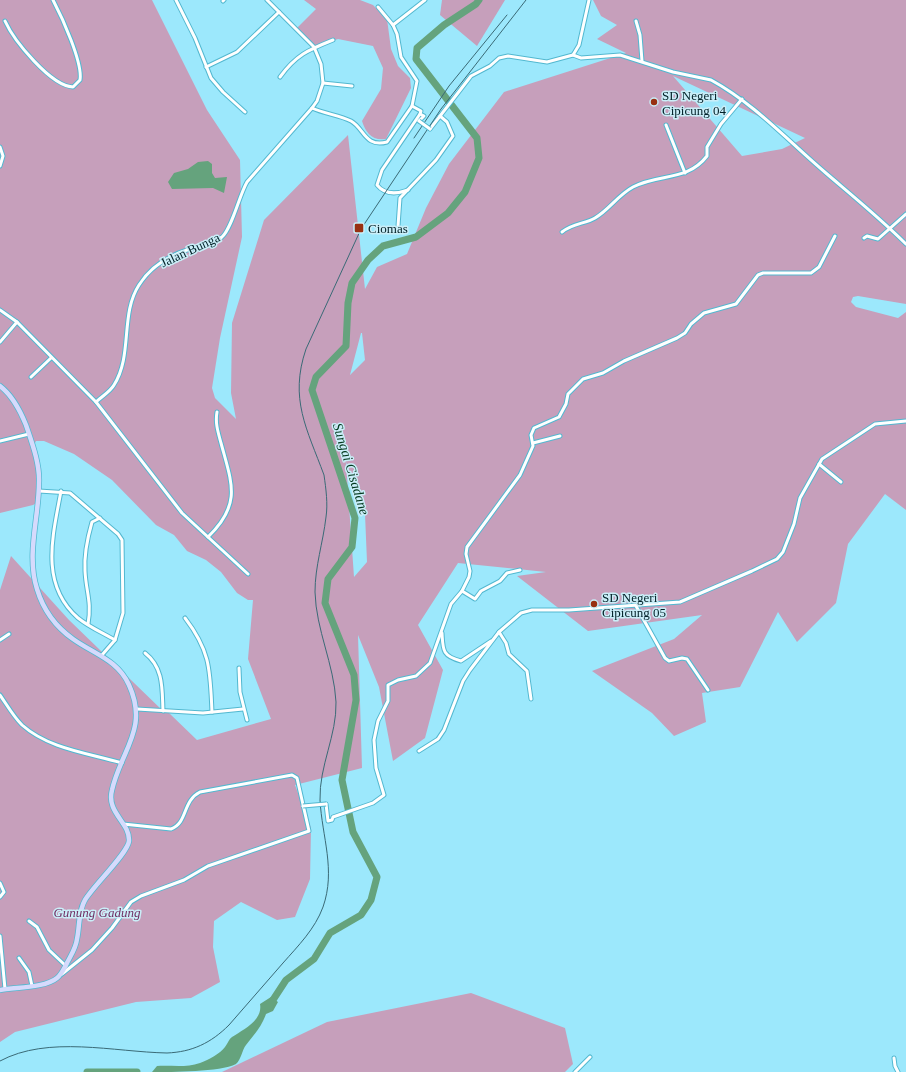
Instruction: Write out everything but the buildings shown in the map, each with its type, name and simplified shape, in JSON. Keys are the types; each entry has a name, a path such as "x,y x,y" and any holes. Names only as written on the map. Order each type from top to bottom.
{"street":[{"path":"5,21 17,39 45,72 56,81 73,86 80,80 80,68 62,19 53,0"},
{"path":"176,0 195,38 211,78 217,87 245,112"},
{"name":"Jalan Bunga","path":"96,402 112,388 118,377 133,294 144,278 166,259 185,250 212,242 222,236 232,220 240,194 247,182 317,101 323,84 321,64 314,47 267,0"},
{"path":"393,25 425,0"},
{"path":"573,55 579,45 589,0"},
{"path":"312,108 352,122 365,137 376,142 383,143 387,142 412,106 417,81 401,58 397,34 393,25 378,7"},
{"path":"206,67 237,52 279,12"},
{"path":"636,21 640,35 642,61"},
{"path":"280,77 298,56 314,47 333,40"},
{"path":"412,106 419,108 421,111 420,114 424,116 419,121 430,129 472,75 490,66 499,58 528,58 547,62 573,55 581,58 620,55 673,72 711,80 742,99 890,228 906,244"},
{"path":"323,84 352,86"},
{"path":"562,232 574,224 596,218 615,199 633,186 665,176 685,173 692,170 707,156 707,147 721,124 742,99"},
{"path":"409,189 395,193 385,192 377,185 382,170 420,114"},
{"path":"398,226 400,198 441,154 446,143 453,136 447,122 441,115"},
{"path":"666,125 685,173"},
{"path":"0,147 3,156 0,166"},
{"path":"864,238 867,236 876,240 906,214"},
{"path":"303,806 326,804 328,821 332,820 332,817 377,800 384,795 376,768 374,740 378,720 388,701 388,685 398,680 416,676 428,666 451,604 462,590 470,574 466,554 467,547 520,476 533,443 531,435 534,428 559,417 566,404 568,394 583,379 603,373 624,361 677,338 685,333 691,324 704,313 736,304 758,275 763,273 811,273 819,267 835,236"},
{"path":"0,310 17,322 96,402 182,513 248,574"},
{"path":"0,342 17,322"},
{"path":"31,377 51,358"},
{"path":"0,386 10,395 20,410 29,434 38,467 39,491 35,517 32,558 33,575 42,603 65,633 102,655 124,676 129,684 138,709 131,742 111,792 112,807 129,837 128,846 118,860 97,882 85,900 79,916 77,943 62,974"},
{"path":"208,537 226,516 231,498 230,478 216,424 217,412"},
{"path":"419,751 438,739 444,730 465,677 492,640 499,632 526,611 636,606 680,602 720,586 777,558 786,546 794,524 800,498 825,456 876,424 906,421"},
{"path":"0,441 29,434"},
{"path":"533,443 560,436"},
{"path":"819,464 841,482"},
{"path":"39,491 60,491 74,495 118,534 123,542 121,579 123,613 115,640 102,655"},
{"path":"60,491 51,553 53,580 67,606 88,624 115,640"},
{"path":"88,624 90,604 85,576 85,562 92,522 100,518"},
{"path":"462,590 475,599 481,591 500,581 507,573 520,570"},
{"path":"636,606 665,658 669,661 682,658 687,659 708,690"},
{"path":"185,618 198,636 209,661 212,712"},
{"path":"442,631 442,648 444,651 461,661 492,640"},
{"path":"499,632 506,643 509,654 527,671 531,699"},
{"path":"0,640 8,634"},
{"path":"145,653 155,663 160,674 163,711"},
{"path":"239,668 239,683 247,720"},
{"path":"0,695 21,724 43,740 66,748 122,763"},
{"path":"138,709 212,712 244,709"},
{"path":"0,936 2,990 52,982 92,950 112,928 131,902 141,896 184,880 208,866 308,831 297,778 292,774 200,792 190,799 180,822 171,829 122,823"},
{"path":"0,883 4,892 0,897"},
{"path":"29,921 36,927 49,950 66,966"},
{"path":"19,958 29,972 32,986"},
{"path":"575,1072 590,1057"},
{"path":"894,1058 895,1066 898,1072"}],"green space":[{"name":"Gunung Gadung","path":"0,0 152,0 207,110 240,160 242,237 220,338 212,388 215,398 236,419 231,393 232,323 264,220 348,135 365,289 377,267 407,254 426,208 449,164 504,92 626,53 597,39 617,25 601,16 593,0 906,0 906,304 858,296 853,297 851,302 856,307 898,318 906,312 906,510 885,494 848,544 836,603 797,642 778,612 740,687 702,693 706,722 674,736 652,713 592,671 674,639 702,615 588,631 517,576 546,572 458,563 418,625 443,670 425,738 393,761 379,687 358,635 362,768 295,785 311,828 310,879 295,917 277,920 241,902 214,921 213,947 220,982 191,998 136,1002 15,1032 0,1042 0,590 11,556 69,620 163,711 169,713 197,740 271,719 248,659 253,600 248,600 237,593 221,572 206,560 187,551 174,535 156,525 112,480 74,454 44,441 36,441 34,445 37,455 38,502 33,505 0,513","holes":["673,76 805,138 782,149 742,156","361,333 365,360 350,375","346,462 365,514 367,562 354,577"]},
{"path":"304,0 360,0 373,5 387,19 391,49 398,66 410,78 411,88 386,139 377,139 370,135 365,129 362,121 381,89 383,68 373,46 338,39 314,47 296,29 316,9"},
{"path":"442,0 505,0 477,46 440,15"},
{"path":"471,993 565,1028 573,1064 565,1072 222,1072 327,1022"}],"shaded area":[{"path":"208,161 212,164 212,173 215,178 227,177 224,193 213,188 172,189 168,182 174,173 188,169 198,162"},
{"path":"271,997 278,1002 273,1011 266,1014 236,1064 219,1069 183,1072 152,1072 157,1066 195,1065 214,1056 223,1050 231,1038 252,1024 259,1015 260,1004"}],"waterway":[{"name":"Sungai Cisadane","path":"269,1006 286,980 314,959 330,933 361,915 371,900 377,877 353,832 342,780 356,700 354,675 325,603 328,579 352,547 355,518 312,390 316,377 346,346 348,303 352,283 368,260 383,246 416,237 448,213 465,192 479,158 477,138 416,59 417,48 444,25 476,4 479,0"},
{"name":"Sungai Cisadane","path":"87,1072 137,1072"}],"railway":[{"path":"0,1061 19,1053 60,1047 104,1048 167,1053 185,1051 208,1042 229,1025 300,944 320,915 327,893 328,880 327,854 321,814 320,787 334,726 336,702 332,674 318,620 315,592 316,573 327,512 326,491 324,475 302,414 299,383 301,367 306,349 361,229 441,109 526,0"},
{"path":"414,138 449,86 507,15"}],"place":[{"name":"SD Negeri Cipicung 04","path":"654,102"},
{"name":"Ciomas","path":"359,228"},
{"name":"SD Negeri Cipicung 05","path":"594,604"}]}
